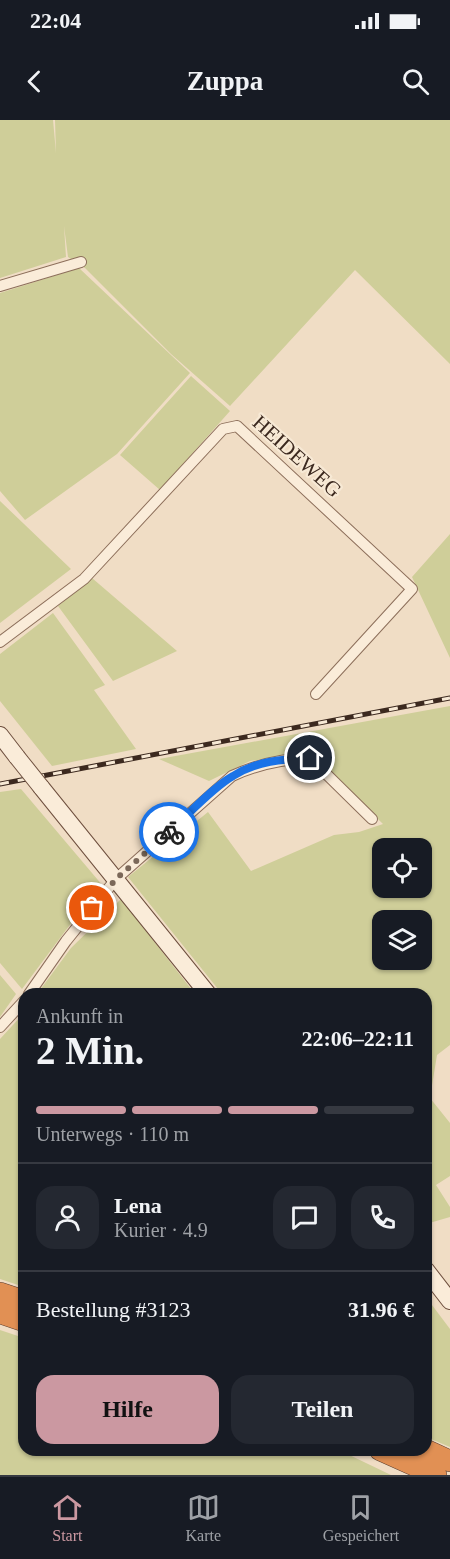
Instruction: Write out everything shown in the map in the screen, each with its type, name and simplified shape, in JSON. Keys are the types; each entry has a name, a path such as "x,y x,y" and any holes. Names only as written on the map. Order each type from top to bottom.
{"highway":[{"path":"0,1293 18,1299"},
{"path":"0,1313 18,1319"},
{"path":"432,1453 450,1461"},
{"path":"393,1456 436,1475"}],"main road":[{"path":"0,735 203,988"},
{"path":"432,1278 450,1300"}],"street":[{"path":"0,286 81,262"},
{"name":"HEIDEWEG","path":"0,642 84,579 224,429 237,426 412,590 316,694"},
{"path":"32,988 66,941 116,879 232,776 272,761 310,758 372,819"},
{"path":"0,1027 18,1008"}],"shaded area":[{"path":"0,120 53,120 56,153 55,120 450,120 450,364 355,270 230,406 171,354 85,268 68,257 64,226 66,257 0,278"},
{"path":"79,268 190,373 117,454 25,520 0,491 0,293"},
{"path":"191,376 230,411 160,490 120,455"},
{"path":"0,501 71,569 0,623"},
{"path":"450,534 450,658 412,577"},
{"path":"92,578 177,651 113,681 58,606"},
{"path":"53,613 105,685 94,690 136,749 52,766 0,701 0,654"},
{"path":"450,706 450,1045 437,1055 432,1086 432,988 217,988 128,877 208,812 251,871 334,835 359,832 383,824 310,752 250,761 209,781 159,759"},
{"path":"21,789 103,886 75,918 23,988 0,963 0,792"},
{"path":"121,899 190,988 41,988 71,948"},
{"path":"0,975 16,994 0,1017"},
{"path":"18,1020 18,1285 0,1279 0,1039"},
{"path":"432,1100 450,1123 450,1176 436,1185 450,1207 450,1217 432,1222"},
{"path":"432,1305 450,1329 450,1447 432,1440"},
{"path":"0,1330 18,1336 18,1456 351,1456 391,1475 0,1475"}],"railway":[{"path":"0,784 450,698"}],"way so far":[{"path":"92,908 116,879 169,832"}],"route":[{"path":"169,832 232,776 255,766 281,759 310,758"}]}
